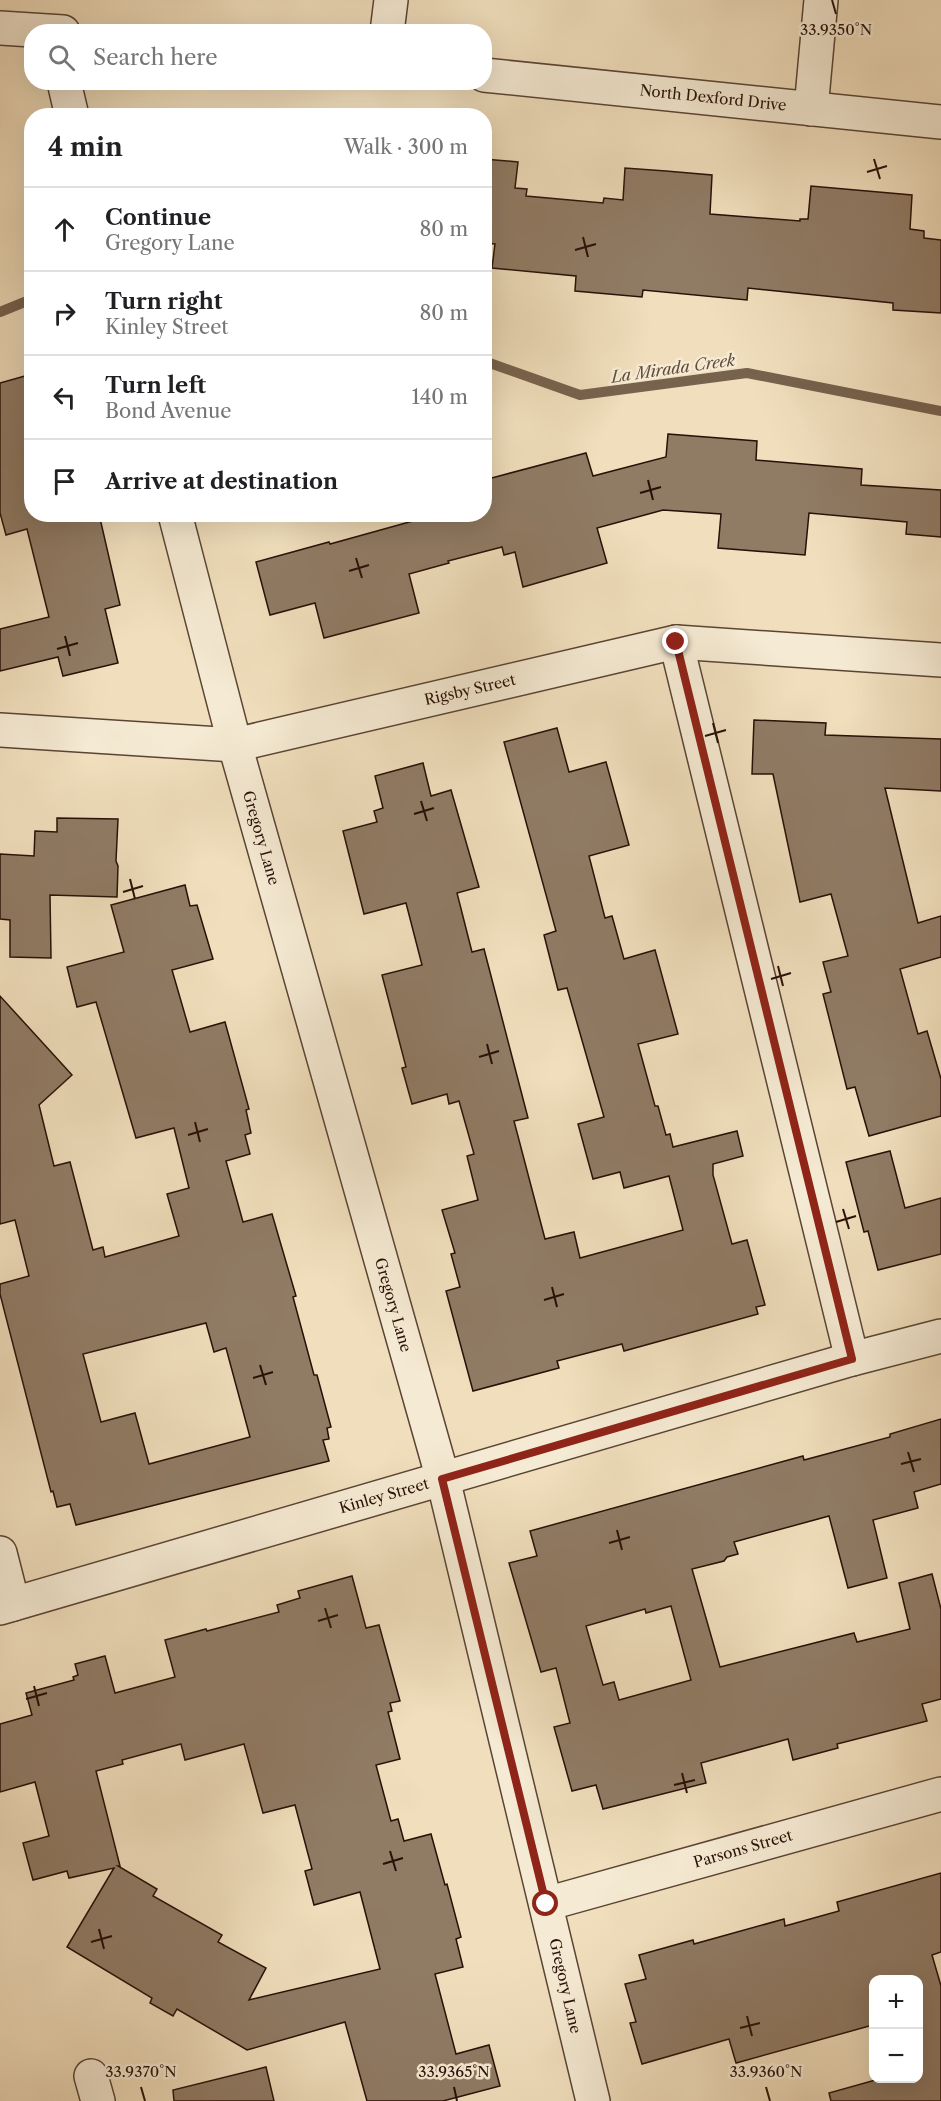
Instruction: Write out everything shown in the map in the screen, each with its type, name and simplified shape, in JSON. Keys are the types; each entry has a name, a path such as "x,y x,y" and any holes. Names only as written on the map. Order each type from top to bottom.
{"street":[{"path":"388,24 391,0"},
{"path":"812,109 821,0"},
{"path":"0,28 24,29"},
{"name":"North Dexford Drive","path":"492,76 941,122"},
{"path":"66,90 70,108"},
{"name":"Gregory Lane","path":"177,522 235,745 442,1479 592,2101"},
{"path":"676,642 852,1359"},
{"name":"Rigsby Street","path":"0,730 235,745 676,642 941,660"},
{"name":"Kinley Street","path":"7,1606 941,1335"},
{"path":"0,1553 7,1606"},
{"name":"Parsons Street","path":"546,1904 941,1794"}],"building":[{"path":"492,160 518,162 515,188 527,189 526,196 603,203 604,198 623,200 625,168 712,175 710,214 800,221 800,219 808,219 811,186 912,195 910,229 924,231 924,238 941,240 941,313 893,310 893,303 748,288 747,300 643,290 642,297 575,291 576,276 492,268 495,244 492,244"},
{"path":"24,376 24,522 101,522 120,605 105,609 118,663 63,676 58,657 0,671 0,629 49,617 27,529 6,535 0,513 0,383"},
{"path":"668,434 757,441 756,460 862,469 861,485 941,490 941,537 906,534 907,522 809,513 805,555 718,548 721,514 663,510 597,528 607,563 523,587 515,552 504,555 502,547 409,574 419,613 324,638 315,603 270,615 256,562 409,522 492,522 492,478 586,453 593,476 666,457"},
{"path":"754,720 826,723 825,735 941,739 941,791 885,788 918,923 941,916 941,957 900,969 918,1034 927,1031 941,1079 941,1116 869,1136 855,1087 847,1089 823,994 831,992 823,962 848,956 831,894 800,902 773,774 752,774"},
{"path":"557,728 569,772 606,762 629,845 589,856 605,918 612,916 624,959 655,950 678,1034 638,1044 655,1106 658,1106 666,1135 670,1134 673,1147 737,1131 743,1156 713,1164 713,1175 732,1244 747,1240 765,1305 756,1307 758,1314 624,1351 622,1344 557,1361 559,1368 473,1391 446,1291 460,1287 451,1254 455,1253 442,1210 478,1200 467,1156 474,1154 459,1101 449,1104 447,1094 412,1104 402,1068 406,1067 382,975 422,965 406,903 364,914 343,831 377,822 374,811 383,808 375,776 423,763 431,796 451,790 479,887 457,893 472,952 484,949 528,1118 514,1121 545,1239 574,1232 580,1258 683,1230 669,1176 624,1188 620,1172 593,1179 578,1124 604,1117 567,988 558,990 544,935 556,931 504,742"},
{"path":"57,818 118,819 117,897 50,895 51,958 10,957 10,920 0,919 0,854 34,856 35,831 57,832"},
{"path":"185,885 190,906 197,905 213,959 172,970 190,1032 225,1022 249,1109 246,1110 251,1133 245,1135 250,1154 226,1161 243,1222 272,1214 296,1296 293,1297 314,1375 317,1375 331,1427 327,1428 329,1439 323,1440 329,1461 76,1525 70,1504 57,1507 53,1491 51,1492 0,1294 0,1284 29,1276 15,1220 0,1224 0,996 72,1075 39,1105 54,1166 70,1162 93,1250 103,1247 105,1257 179,1236 167,1194 189,1188 174,1128 136,1138 96,1002 77,1007 67,967 124,952 111,905","holes":["206,1323 214,1352 226,1348 250,1437 149,1464 135,1413 101,1422 83,1354"]},
{"path":"890,1151 905,1208 941,1198 941,1254 878,1270 868,1231 864,1232 846,1162"},
{"path":"941,1419 941,1484 914,1492 918,1508 873,1520 887,1578 848,1588 829,1516 734,1542 738,1554 727,1557 724,1561 692,1569 720,1667 854,1633 857,1642 910,1629 899,1583 932,1574 941,1609 941,1699 922,1704 927,1721 837,1744 838,1748 793,1760 788,1739 701,1763 706,1783 603,1809 596,1785 572,1791 554,1727 570,1723 556,1668 541,1672 509,1563 537,1556 530,1531 803,1456 804,1460 890,1437 890,1434","holes":["671,1606 691,1680 619,1700 614,1682 603,1685 586,1626 645,1609 646,1613"]},
{"path":"352,1576 366,1628 379,1625 400,1701 390,1703 392,1711 388,1712 400,1759 376,1765 391,1821 398,1819 404,1841 431,1834 445,1885 447,1884 461,1937 456,1939 463,1967 435,1974 456,2054 489,2045 500,2086 443,2101 367,2101 345,2022 247,2050 177,2009 173,2016 150,2003 152,1998 67,1947 114,1868 69,1878 67,1871 33,1880 23,1843 49,1836 35,1782 0,1792 0,1724 32,1715 26,1693 74,1680 73,1677 78,1675 75,1664 105,1656 115,1693 175,1677 165,1640 279,1612 277,1605 300,1598 298,1591","holes":["181,1744 185,1760 244,1744 263,1813 295,1805 312,1869 305,1871 314,1905 360,1892 380,1969 249,2000 266,1968 218,1942 222,1935 153,1896 157,1889 118,1866 120,1866 96,1771 123,1764 122,1760"]},
{"path":"941,1873 941,1952 932,1955 941,1986 941,2101 831,2101 829,2093 869,2082 923,2083 923,1975 869,1975 869,2026 736,2063 729,2039 642,2064 630,2023 636,2022 625,1984 646,1979 639,1955 693,1940 694,1944 784,1919 785,1926 839,1911 837,1902"},
{"path":"266,2067 274,2101 174,2101 173,2090"}],"waterway":[{"name":"La Mirada Creek","path":"0,312 24,302"},
{"name":"La Mirada Creek","path":"492,364 580,395 747,373 941,411"}],"route":[{"path":"546,1904 442,1479 852,1359 676,642"}]}
